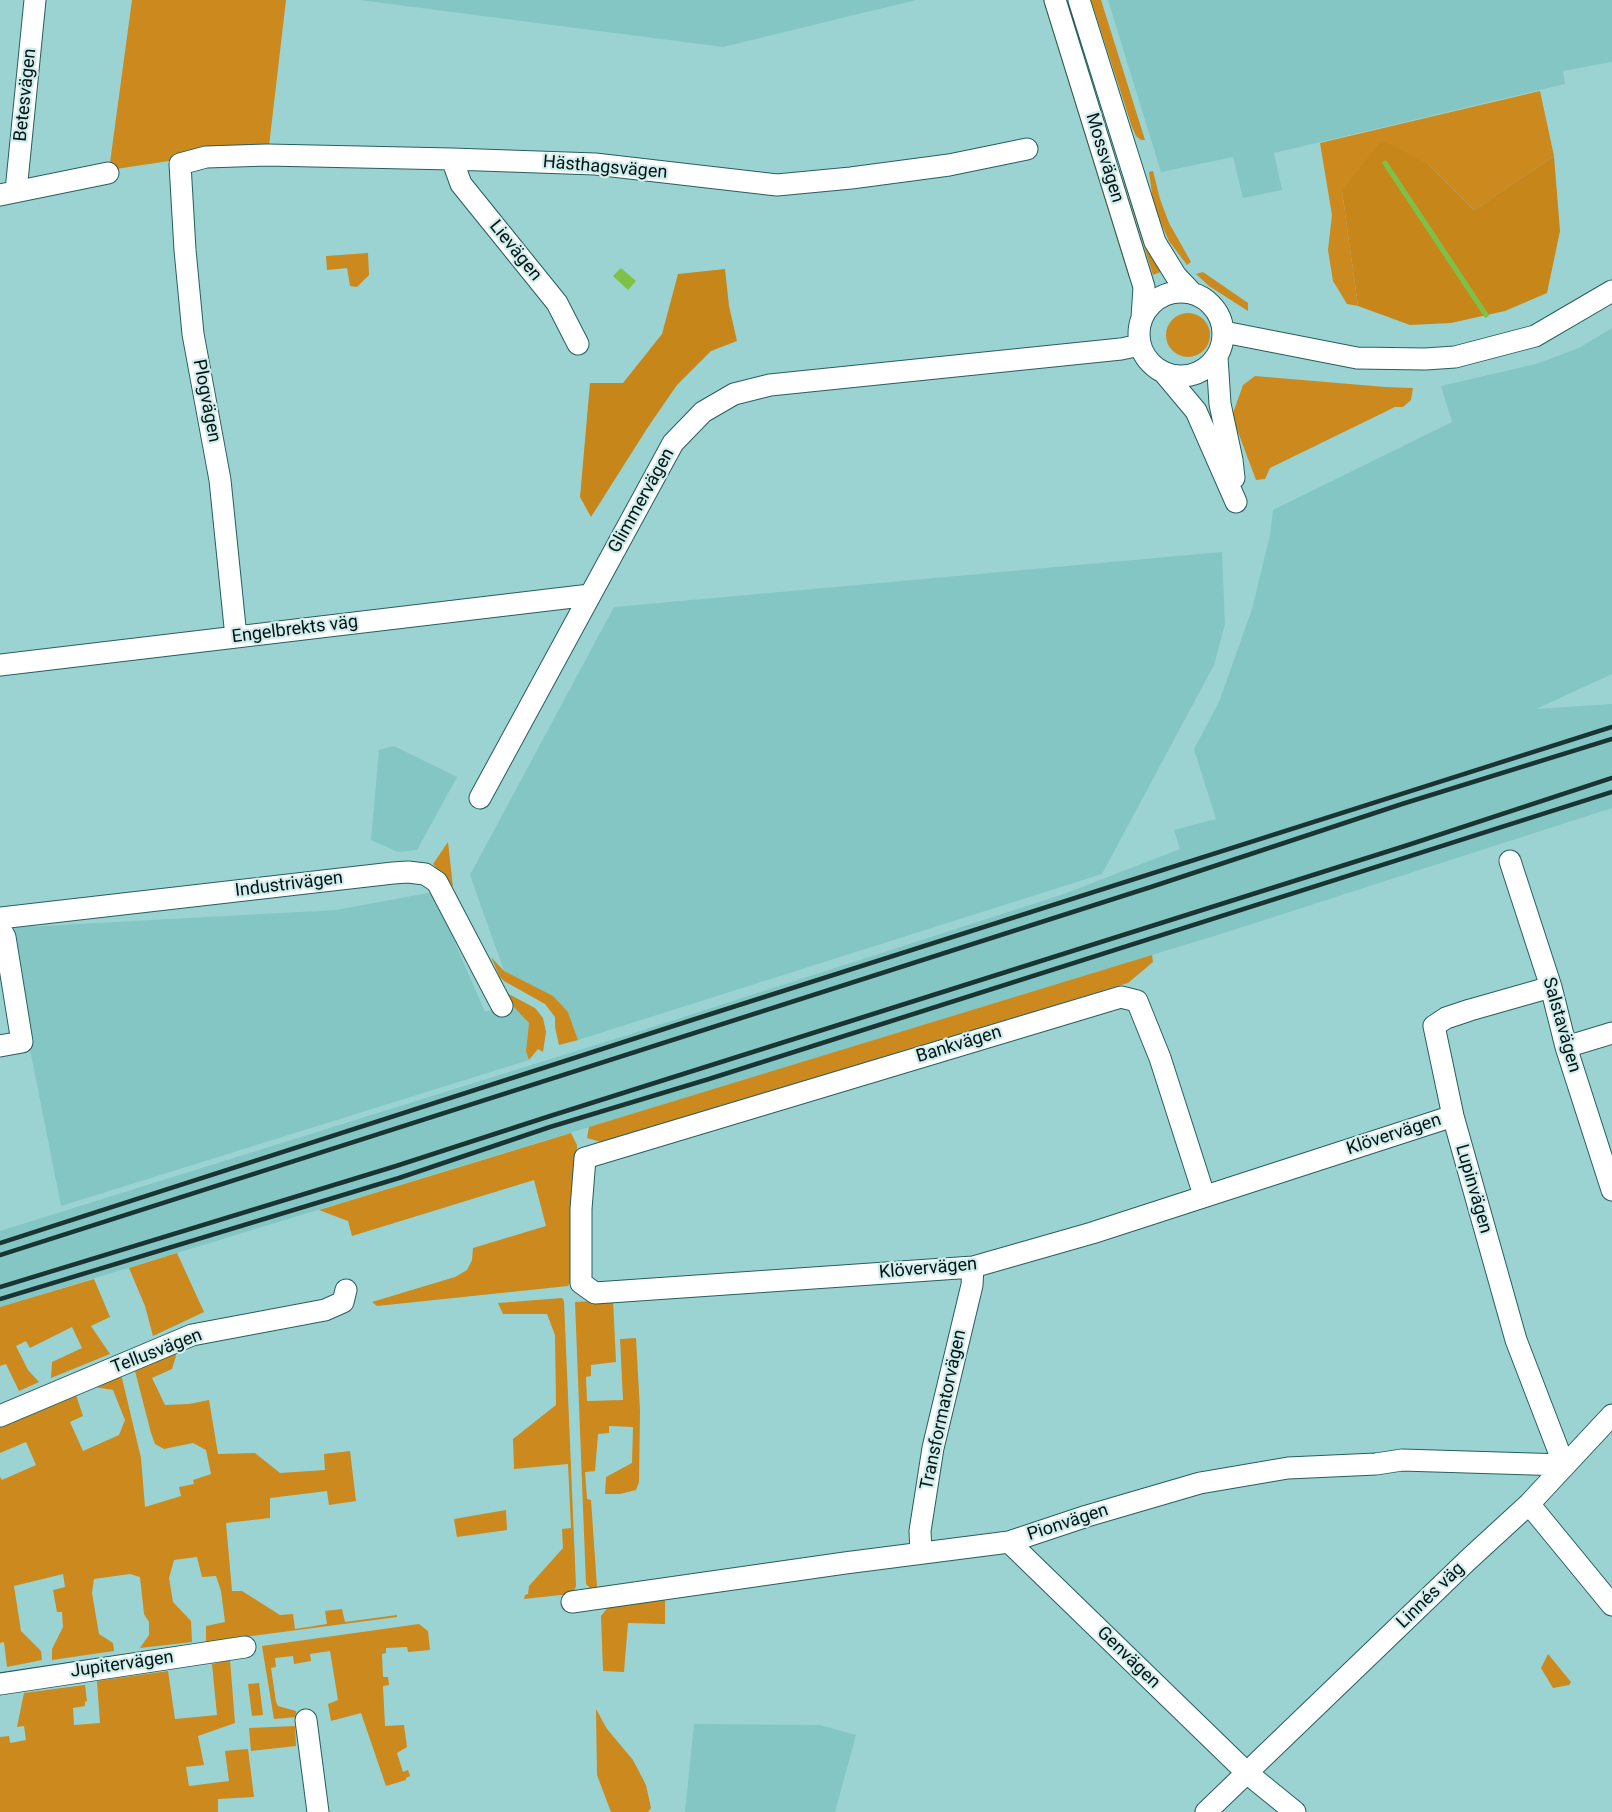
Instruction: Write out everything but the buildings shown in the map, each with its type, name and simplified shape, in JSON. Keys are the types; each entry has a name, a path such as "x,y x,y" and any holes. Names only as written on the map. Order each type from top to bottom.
{"street":[{"name":"Betesvägen","path":"8,193 35,0"},
{"name":"Mossvägen","path":"1055,0 1144,287 1139,331 1140,345"},
{"name":"Mossvägen","path":"1079,0 1155,242 1176,276 1192,293 1214,308 1222,322 1224,332"},
{"name":"Hästhagsvägen","path":"180,164 206,157 267,155 595,164 777,185 949,165 1027,149"},
{"name":"Lievägen","path":"452,159 461,184 557,303 578,344"},
{"name":"Plogvägen","path":"180,164 193,334 220,480 236,637"},
{"path":"8,193 108,173"},
{"path":"1165,374 1184,377 1207,368 1217,357 1224,332 1357,358 1455,357 1535,336 1612,291"},
{"path":"1142,318 1152,303 1164,295 1179,292 1192,293"},
{"path":"1140,345 1144,356 1165,374 1196,411 1236,502 1232,460 1220,404 1217,357"},
{"name":"Glimmervägen","path":"480,798 673,443 703,412 734,394 770,385 1121,349 1140,345"},
{"name":"Engelbrekts väg","path":"0,665 590,595"},
{"name":"Salstavägen","path":"1510,861 1551,987 1566,1047 1612,1190"},
{"name":"Industrivägen","path":"0,918 393,873 425,874 437,882 502,1006"},
{"path":"0,928 5,938 22,1042 0,1046"},
{"name":"Lupinvägen","path":"1551,987 1470,1010 1446,1018 1434,1026 1453,1116 1515,1340 1564,1465"},
{"name":"Bankvägen","path":"585,1158 1121,997 1137,1001 1160,1058 1204,1195"},
{"path":"1566,1047 1612,1033"},
{"name":"Klövervägen","path":"585,1158 581,1209 581,1283 595,1293 973,1268 1092,1233 1453,1116"},
{"name":"Transformatorvägen","path":"921,1553 920,1531 933,1448 972,1285 973,1268"},
{"name":"Tellusvägen","path":"0,1416 192,1335 325,1310 343,1302 346,1290"},
{"name":"Linnés väg","path":"1206,1812 1529,1504 1612,1415"},
{"name":"Pionvägen","path":"573,1602 1009,1542 1087,1516 1200,1483 1288,1468 1376,1464 1402,1460 1564,1465"},
{"path":"1529,1504 1612,1605"},
{"name":"Genvägen","path":"1009,1542 1247,1773"},
{"name":"Jupitervägen","path":"0,1684 244,1647"},
{"path":"306,1720 318,1812"},
{"path":"1247,1773 1295,1812"}],"shaded area":[{"path":"132,0 286,0 269,146 109,170"},
{"path":"359,0 916,0 723,47"},
{"path":"1043,0 1048,0 1134,280 1129,278"},
{"path":"1091,0 1101,0 1145,140 1136,136 1132,127"},
{"path":"1108,0 1612,0 1612,62 1563,71 1565,84 1274,153 1282,190 1243,198 1233,157 1161,172"},
{"path":"1540,91 1554,156 1474,210 1429,165 1342,191 1358,306 1347,304 1333,281 1328,250 1332,215 1320,143"},
{"path":"1382,140 1429,165 1474,210 1554,156 1560,231 1547,293 1505,311 1451,323 1410,325 1358,306 1342,191"},
{"path":"1153,171 1169,223 1191,262 1187,265 1169,241 1154,208 1149,172"},
{"path":"1129,181 1163,271 1153,275 1124,182"},
{"path":"368,253 369,275 357,287 350,286 347,268 327,270 326,256"},
{"path":"621,268 636,281 628,290 613,276"},
{"path":"725,269 729,306 737,341 711,351 677,385 591,517 580,497 590,383 623,383 662,334 678,274"},
{"path":"1203,272 1248,303 1248,311 1209,286 1196,274"},
{"path":"1188,313 1203,320 1210,335 1203,350 1188,357 1173,350 1166,335 1173,320"},
{"path":"1612,328 1612,674 1536,709 1612,704 1612,808 1224,933 0,1307 0,1231 637,1032 1064,894 1180,849 1174,830 1216,819 1194,749 1219,702 1252,609 1270,535 1273,510 1452,422 1441,386 1536,364 1579,348"},
{"path":"1255,376 1413,388 1411,400 1403,407 1395,407 1270,468 1265,479 1256,480 1232,416 1243,385"},
{"path":"1222,552 1225,624 1214,665 1102,874 578,1040 568,1012 504,971 470,875 614,607"},
{"path":"394,746 457,777 417,850 398,852 371,840 379,750"},
{"path":"448,842 453,887 433,864"},
{"path":"433,892 485,1012 510,1003 529,1023 526,1050 529,1060 61,1206 6,928 336,910"},
{"path":"1152,955 1153,962 1128,983 601,1142 587,1138 589,1127"},
{"path":"491,957 504,971 553,996 568,1012 578,1040 559,1045 555,1017 545,1004 504,981"},
{"path":"503,991 535,1008 543,1018 546,1032 543,1052 538,1049 529,1060 526,1051 529,1023 510,1003"},
{"path":"571,1133 577,1145 573,1277 568,1286 377,1306 372,1302 455,1277 467,1270 472,1260 473,1248 546,1226 534,1180 352,1236 348,1221 319,1210"},
{"path":"177,1253 204,1312 153,1336 145,1306 129,1268"},
{"path":"94,1279 110,1317 91,1326 110,1354 51,1378 52,1362 82,1348 72,1327 30,1348 26,1341 16,1346 28,1370 39,1382 19,1391 6,1364 0,1366 0,1307"},
{"path":"562,1298 564,1301 576,1586 570,1594 524,1599 528,1594 529,1586 563,1548 562,1529 571,1528 568,1464 514,1469 513,1439 556,1405 555,1335 547,1314 503,1314 498,1303"},
{"path":"613,1300 616,1362 591,1365 591,1376 586,1377 587,1401 623,1400 620,1339 636,1338 640,1411 639,1482 636,1490 620,1494 605,1494 606,1477 632,1463 633,1427 609,1426 609,1433 598,1434 595,1471 585,1472 587,1499 591,1500 597,1587 590,1588 586,1584 575,1302"},
{"path":"175,1350 176,1356 172,1369 152,1378 165,1405 209,1400 218,1454 255,1453 280,1473 325,1470 324,1454 350,1451 356,1501 329,1505 327,1491 270,1498 270,1518 226,1523 232,1591 242,1591 280,1615 293,1614 295,1629 327,1624 325,1611 342,1609 345,1622 397,1615 397,1617 206,1642 206,1626 225,1622 221,1591 216,1576 202,1577 197,1557 174,1560 169,1578 173,1602 191,1621 192,1642 140,1648 149,1635 149,1622 144,1614 140,1577 130,1574 94,1579 92,1593 99,1634 113,1643 114,1651 52,1660 52,1649 63,1627 62,1612 57,1612 53,1590 65,1587 63,1574 14,1586 21,1631 41,1651 42,1660 7,1667 4,1642 0,1643 0,1477 2,1480 36,1465 26,1442 0,1453 0,1426 76,1395 83,1416 70,1422 83,1451 119,1435 125,1420 113,1390 95,1387 121,1374 141,1458 145,1507 181,1496 179,1487 194,1484 193,1480 211,1474 206,1450 193,1443 164,1449 155,1444 134,1367"},
{"path":"506,1510 507,1530 457,1537 454,1519"},
{"path":"665,1599 665,1624 628,1623 624,1672 603,1671 601,1616 609,1606"},
{"path":"419,1624 428,1631 430,1650 408,1652 407,1647 386,1648 386,1653 382,1654 383,1677 388,1677 389,1685 383,1686 385,1726 404,1725 407,1747 397,1753 403,1772 408,1770 410,1776 406,1780 386,1786 361,1713 331,1721 328,1704 338,1700 330,1651 310,1654 311,1661 294,1664 293,1656 275,1658 276,1667 271,1668 276,1702 278,1706 296,1711 297,1717 274,1719 262,1646"},
{"path":"1548,1654 1571,1682 1569,1685 1553,1688 1541,1668"},
{"path":"230,1660 235,1723 198,1736 204,1765 186,1767 189,1786 229,1781 225,1751 248,1749 254,1797 218,1799 218,1812 0,1812 0,1737 9,1736 10,1743 26,1740 24,1726 17,1727 24,1693 85,1685 87,1701 85,1706 73,1708 74,1725 100,1723 97,1681 168,1671 175,1719 217,1715 212,1664"},
{"path":"259,1683 263,1715 252,1716 248,1684"},
{"path":"596,1709 607,1729 633,1760 646,1785 651,1808 648,1812 611,1812 597,1775"},
{"path":"694,1724 820,1725 856,1735 835,1812 685,1812"},
{"path":"295,1726 296,1746 251,1751 249,1728"}],"waterway":[{"path":"1385,163 1486,315"}],"railway":[{"path":"0,1243 1612,727"},
{"path":"0,1255 1154,886 1402,804 1612,739"},
{"path":"0,1287 396,1166 1408,845 1612,778"},
{"path":"0,1299 399,1178 550,1127 709,1079 1612,792"}]}
